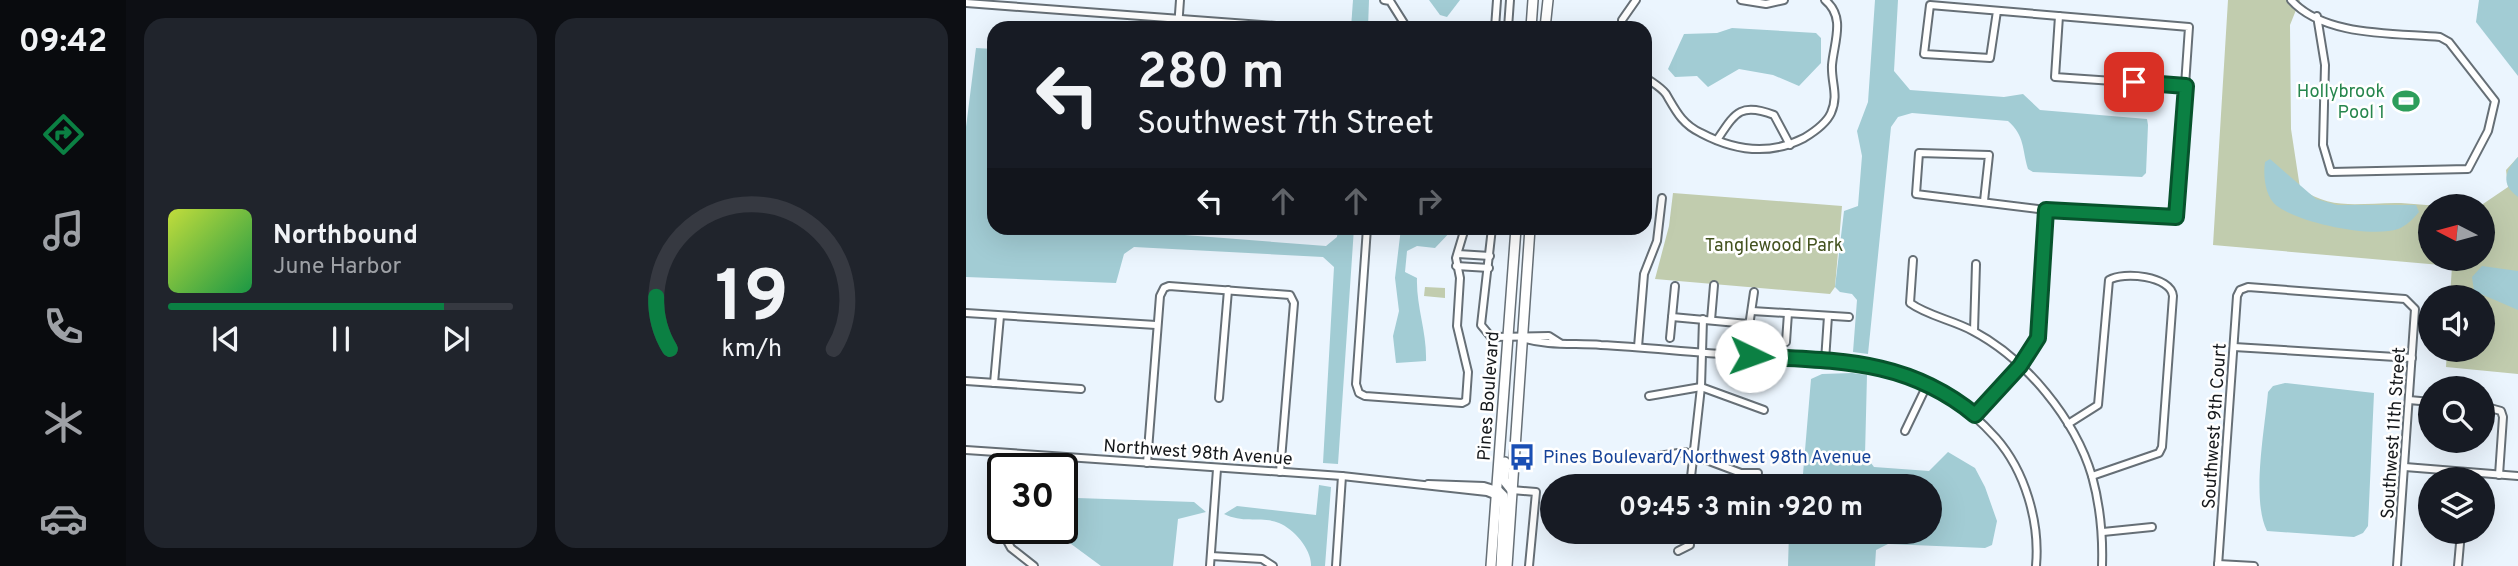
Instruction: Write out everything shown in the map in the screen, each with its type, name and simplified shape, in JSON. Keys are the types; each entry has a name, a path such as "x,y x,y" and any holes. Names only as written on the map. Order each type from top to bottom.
{"highway":[{"path":"1532,21 1533,0"},
{"path":"1546,21 1548,0"},
{"name":"Pines Boulevard","path":"1491,566 1515,235"},
{"name":"Pines Boulevard","path":"1507,566 1529,235"},
{"path":"1502,415 1506,438 1504,480 1512,490"},
{"path":"1497,493 1503,496 1504,506 1501,566"}],"street":[{"path":"1179,21 1180,0"},
{"path":"1384,0 1390,1 1403,21"},
{"path":"1496,21 1497,0"},
{"path":"1508,21 1510,0"},
{"path":"1622,21 1636,0"},
{"path":"1741,0 1766,4 1784,0"},
{"path":"1652,82 1665,92 1685,122 1717,140 1738,148 1772,149 1790,145 1815,132 1831,115 1836,92 1832,68 1838,22 1834,8 1825,0"},
{"path":"2291,0 2317,16 2348,28 2440,37 2449,42 2495,101 2488,131 2468,169 2331,172 2323,145 2325,65 2317,16"},
{"path":"966,3 1039,4 1216,21"},
{"path":"1984,201 1989,155 1919,153 1916,194 2046,210 2176,217 2186,86 2189,27 1930,5 1926,54 1990,58 1997,11"},
{"path":"2059,16 2055,77 2186,86"},
{"path":"1717,140 1732,117 1744,109 1755,108 1774,115 1790,145"},
{"path":"1638,348 1644,274 1657,241 1662,198"},
{"path":"1975,415 2020,366 2038,338 2046,210"},
{"path":"1367,235 1356,384 1359,393 1365,396 1462,403 1466,401 1468,372 1457,326 1460,278 1456,266 1463,235"},
{"path":"1492,235 1481,325 1487,335 1507,338 1549,336 1561,344 1825,361 1891,369 1928,383 1953,397 1975,415 2006,449 2021,480 2033,516 2036,566"},
{"path":"1458,254 1490,256"},
{"path":"1913,260 1910,303 1974,331 2020,366 2068,424 2092,475 2103,532 2102,566"},
{"path":"1974,331 1976,264"},
{"path":"1456,266 1489,268"},
{"path":"2068,424 2098,405 2109,280 2116,275 2164,281 2170,285 2173,296 2159,453 2092,475"},
{"path":"1691,474 1701,387 1701,353 1714,285"},
{"path":"1670,338 1675,286"},
{"name":"Southwest 9th Court","path":"2218,565 2237,296 2240,290 2248,287 2404,299 2413,303"},
{"path":"1147,463 1160,296 1164,288 1228,290 1290,295 1294,303 1280,472"},
{"path":"1219,398 1228,290"},
{"path":"1747,340 1754,292"},
{"name":"Southwest 11th Street","path":"2397,566 2415,309 2413,303"},
{"path":"1752,310 1849,317"},
{"path":"966,313 1156,325"},
{"path":"1786,341 1788,313"},
{"path":"994,383 1000,316"},
{"path":"1825,361 1828,316"},
{"path":"1672,317 1748,324"},
{"path":"2234,347 2412,358"},
{"path":"966,381 1081,389"},
{"path":"1905,431 1928,383"},
{"path":"1649,397 1701,387 1764,410"},
{"path":"2409,400 2418,401"},
{"path":"2495,409 2501,411 2499,475"},
{"name":"Northwest 98th Avenue","path":"966,450 1008,453"},
{"path":"1645,458 1693,453 1700,459 1741,473 1758,473"},
{"name":"Northwest 98th Avenue","path":"1078,458 1428,484 1484,485 1497,493"},
{"path":"2404,467 2418,469"},
{"path":"1210,566 1217,469"},
{"path":"2495,475 2518,476"},
{"path":"1336,566 1342,476"},
{"path":"1512,490 1536,492 1529,566"},
{"path":"2103,532 2152,527"},
{"path":"1009,544 1034,566"},
{"path":"1678,551 1690,544"},
{"path":"2458,566 2460,544"},
{"path":"1211,556 1272,564"},
{"path":"2218,565 2254,566"}],"green space":[{"path":"2228,0 2300,0 2290,25 2291,129 2300,188 2336,203 2418,204 2418,263 2213,245"},
{"path":"2518,157 2518,374 2446,367 2446,362 2495,362 2495,285 2451,285 2452,271 2496,271 2496,195 2508,187 2506,170"},
{"name":"Tanglewood Park","path":"1673,193 1842,206 1835,287 1830,294 1655,279 1669,226"},
{"path":"1425,287 1445,288 1445,298 1424,296"}],"water":[{"path":"1353,0 1369,0 1368,21 1352,21"},
{"path":"1429,0 1460,0 1447,17 1440,15"},
{"path":"1875,0 1898,0 1894,71 1910,90 2004,97 2023,94 2040,110 2147,119 2148,125 2146,173 2142,177 2033,172 2028,169 2020,138 2008,121 1912,113 1898,117 1891,127 1868,354 1853,352 1857,300 1852,294 1840,292 1835,287 1844,211 1858,206 1862,156 1857,131 1868,102"},
{"path":"2479,0 2518,0 2518,76 2476,22"},
{"path":"1732,28 1816,33 1821,38 1821,63 1799,86 1773,75 1739,69 1708,87 1697,76 1675,77 1668,69 1684,34 1717,33"},
{"path":"976,48 987,49 987,235 1184,235 1326,246 1337,235 1354,235 1338,464 1323,463 1334,267 1323,257 1134,247 1124,254 1116,283 966,277 966,127"},
{"path":"2518,157 2518,197 2509,187 2506,177"},
{"path":"2270,159 2316,199 2337,205 2416,205 2418,213 2398,229 2371,232 2302,218 2273,202 2266,186 2265,162"},
{"path":"1400,235 1447,235 1435,248 1417,246 1407,251 1405,272 1417,278 1426,361 1396,363 1393,336 1399,311 1395,278"},
{"path":"2496,268 2518,271 2518,310 2495,300 2495,285 2473,285 2472,277 2477,271 2496,271"},
{"path":"1822,374 1867,375 1865,455 1874,467 1929,471 1948,452 1975,468 1997,521 1992,545 1985,548 1888,544 1942,544 1942,474 1803,474 1811,379"},
{"path":"2285,383 2374,393 2368,526 2363,533 2354,537 2267,531 2262,517 2259,482 2268,392 2273,386"},
{"path":"1319,485 1331,487 1325,566 1311,566 1309,553 1296,535 1285,526 1273,521 1239,519 1224,514 1237,506 1316,515"},
{"path":"1078,498 1194,502 1206,512 1178,519 1173,566 1101,566 1071,544 1078,544"},
{"path":"1789,544 1888,544 1876,550 1875,566 1788,566"}],"place":[{"name":"Hollybrook Pool 1","path":"2406,101"},
{"name":"Pines Boulevard/Northwest 98th Avenue","path":"1522,457"}],"route":[{"path":"1751,356 1857,363 1891,369 1915,377 1953,397 1975,415 2020,366 2038,338 2046,210 2176,217 2186,86 2134,82"}]}
